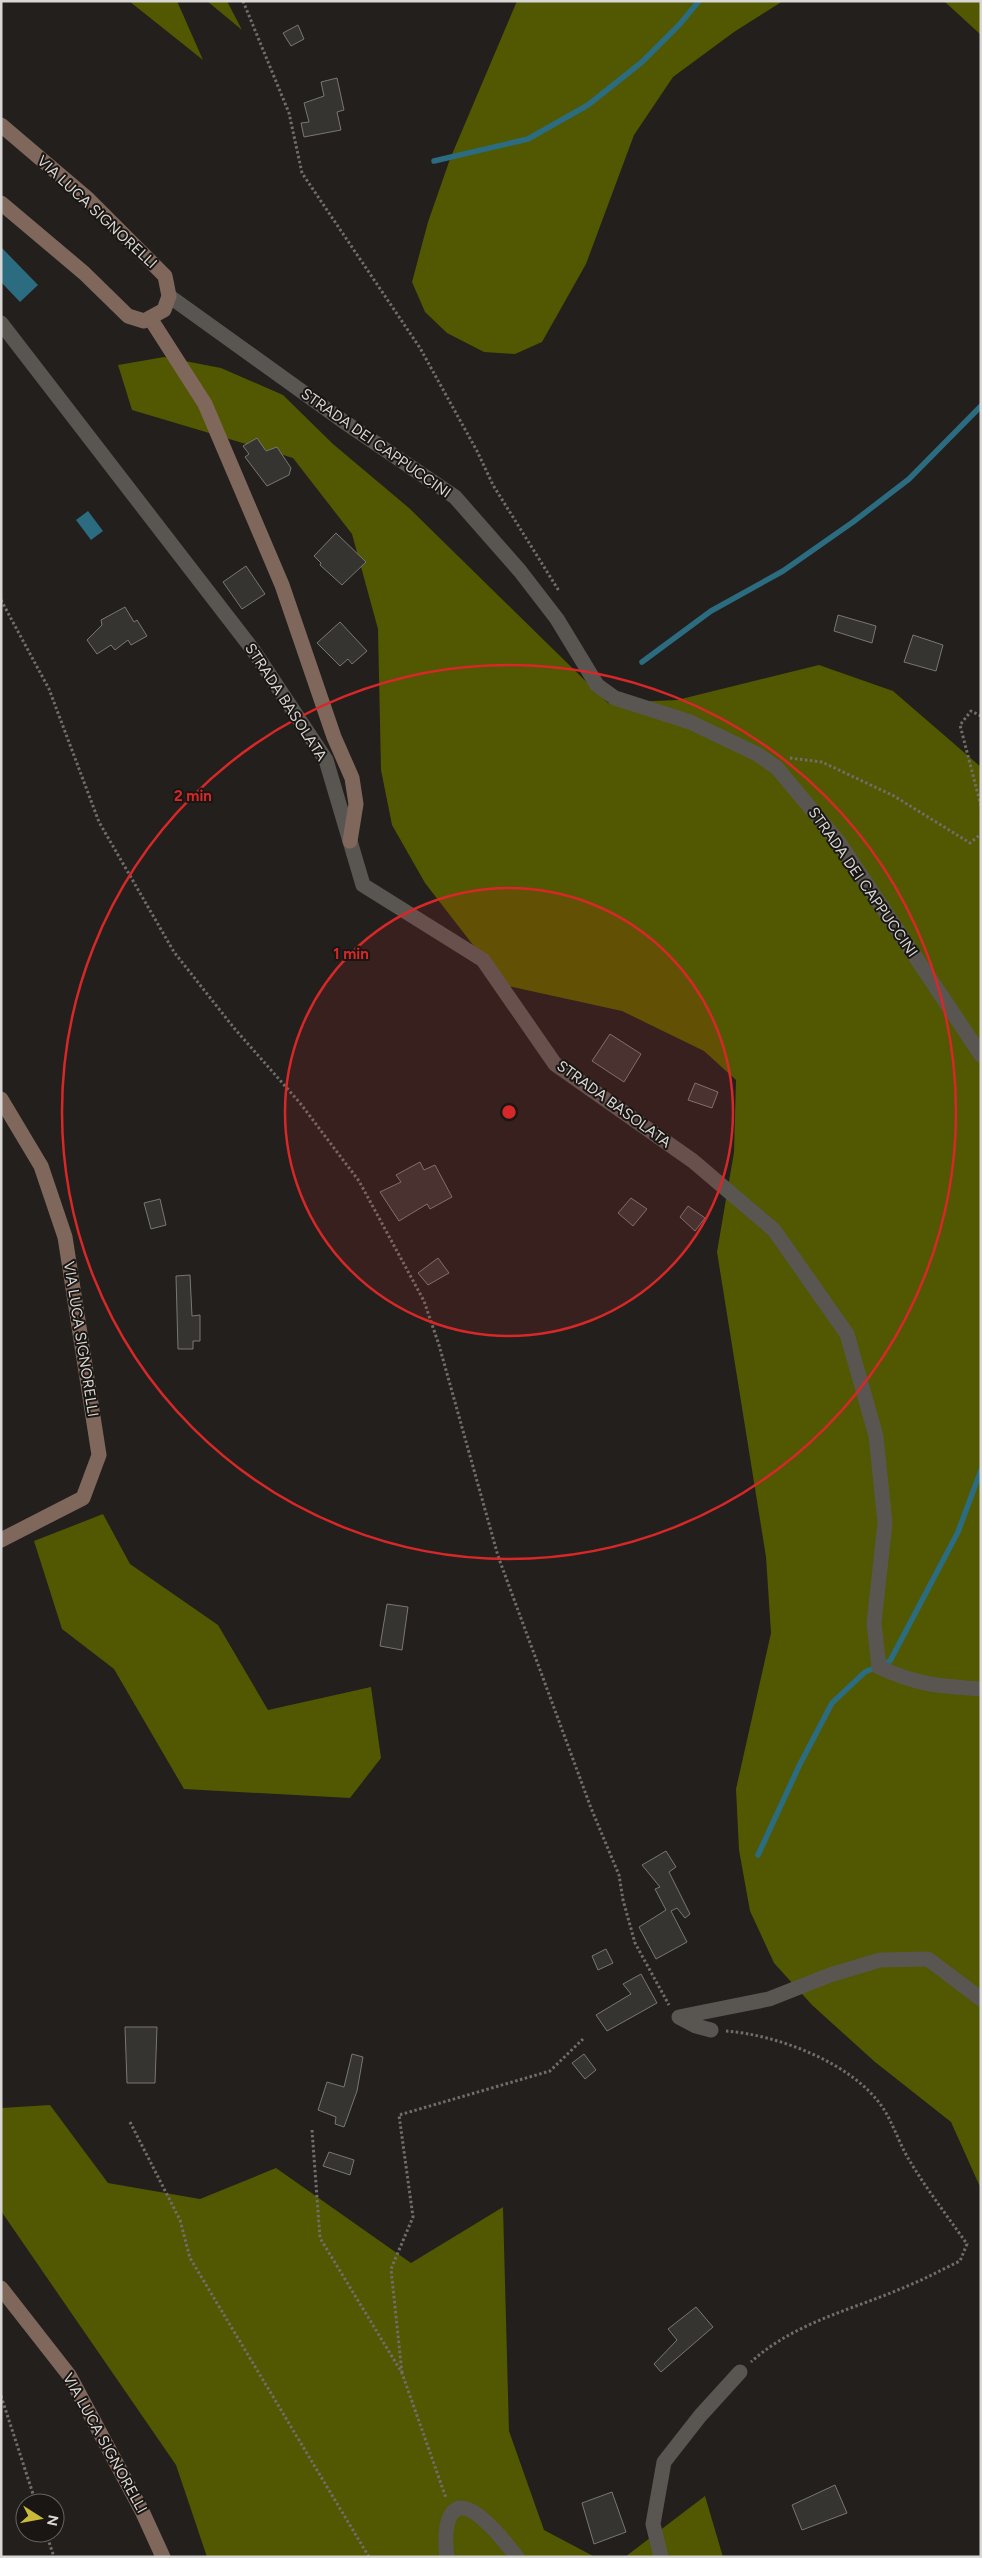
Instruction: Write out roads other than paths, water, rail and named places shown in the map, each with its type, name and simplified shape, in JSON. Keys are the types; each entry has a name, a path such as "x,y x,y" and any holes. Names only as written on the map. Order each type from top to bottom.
{"main road":[{"name":"VIA LUCA SIGNORELLI","path":"1,126 88,199 166,276 169,296"},
{"path":"1,203 84,273 128,316 144,321 164,310 169,296"},
{"path":"150,318 205,404 282,585 334,737 352,778 356,804 350,841"},
{"name":"VIA LUCA SIGNORELLI","path":"1,1100 41,1166 65,1237 99,1454 83,1498 1,1540"},
{"name":"VIA LUCA SIGNORELLI","path":"1,2288 69,2375 142,2511 163,2557"}],"street":[{"name":"STRADA DEI CAPPUCCINI","path":"169,296 455,497 520,571 557,619 597,685 615,698 690,722 757,754 777,768 838,841 981,1055"},
{"name":"STRADA BASOLATA","path":"1,324 253,650 326,760 364,885 483,960 555,1064 693,1161 774,1230 847,1334 876,1436 885,1523 874,1623 879,1666 906,1679 934,1685 981,1689"},
{"path":"711,2030 696,2026 678,2017 769,1999 830,1975 880,1960 928,1959 981,1999"},
{"path":"661,2557 653,2524 664,2462 700,2416 740,2372"},
{"path":"447,2557 446,2520 451,2513 460,2509 473,2512 486,2521 517,2557"}],"water":[{"path":"1,247 38,285 20,302 1,282"},
{"path":"88,511 103,531 91,540 76,520"}],"waterway":[{"path":"434,161 528,139 588,105 642,62 679,25 699,1"},
{"path":"642,662 711,611 783,571 853,522 909,479 981,406"},
{"path":"758,1855 799,1766 832,1703 865,1672 890,1661 958,1532 981,1470"}]}
